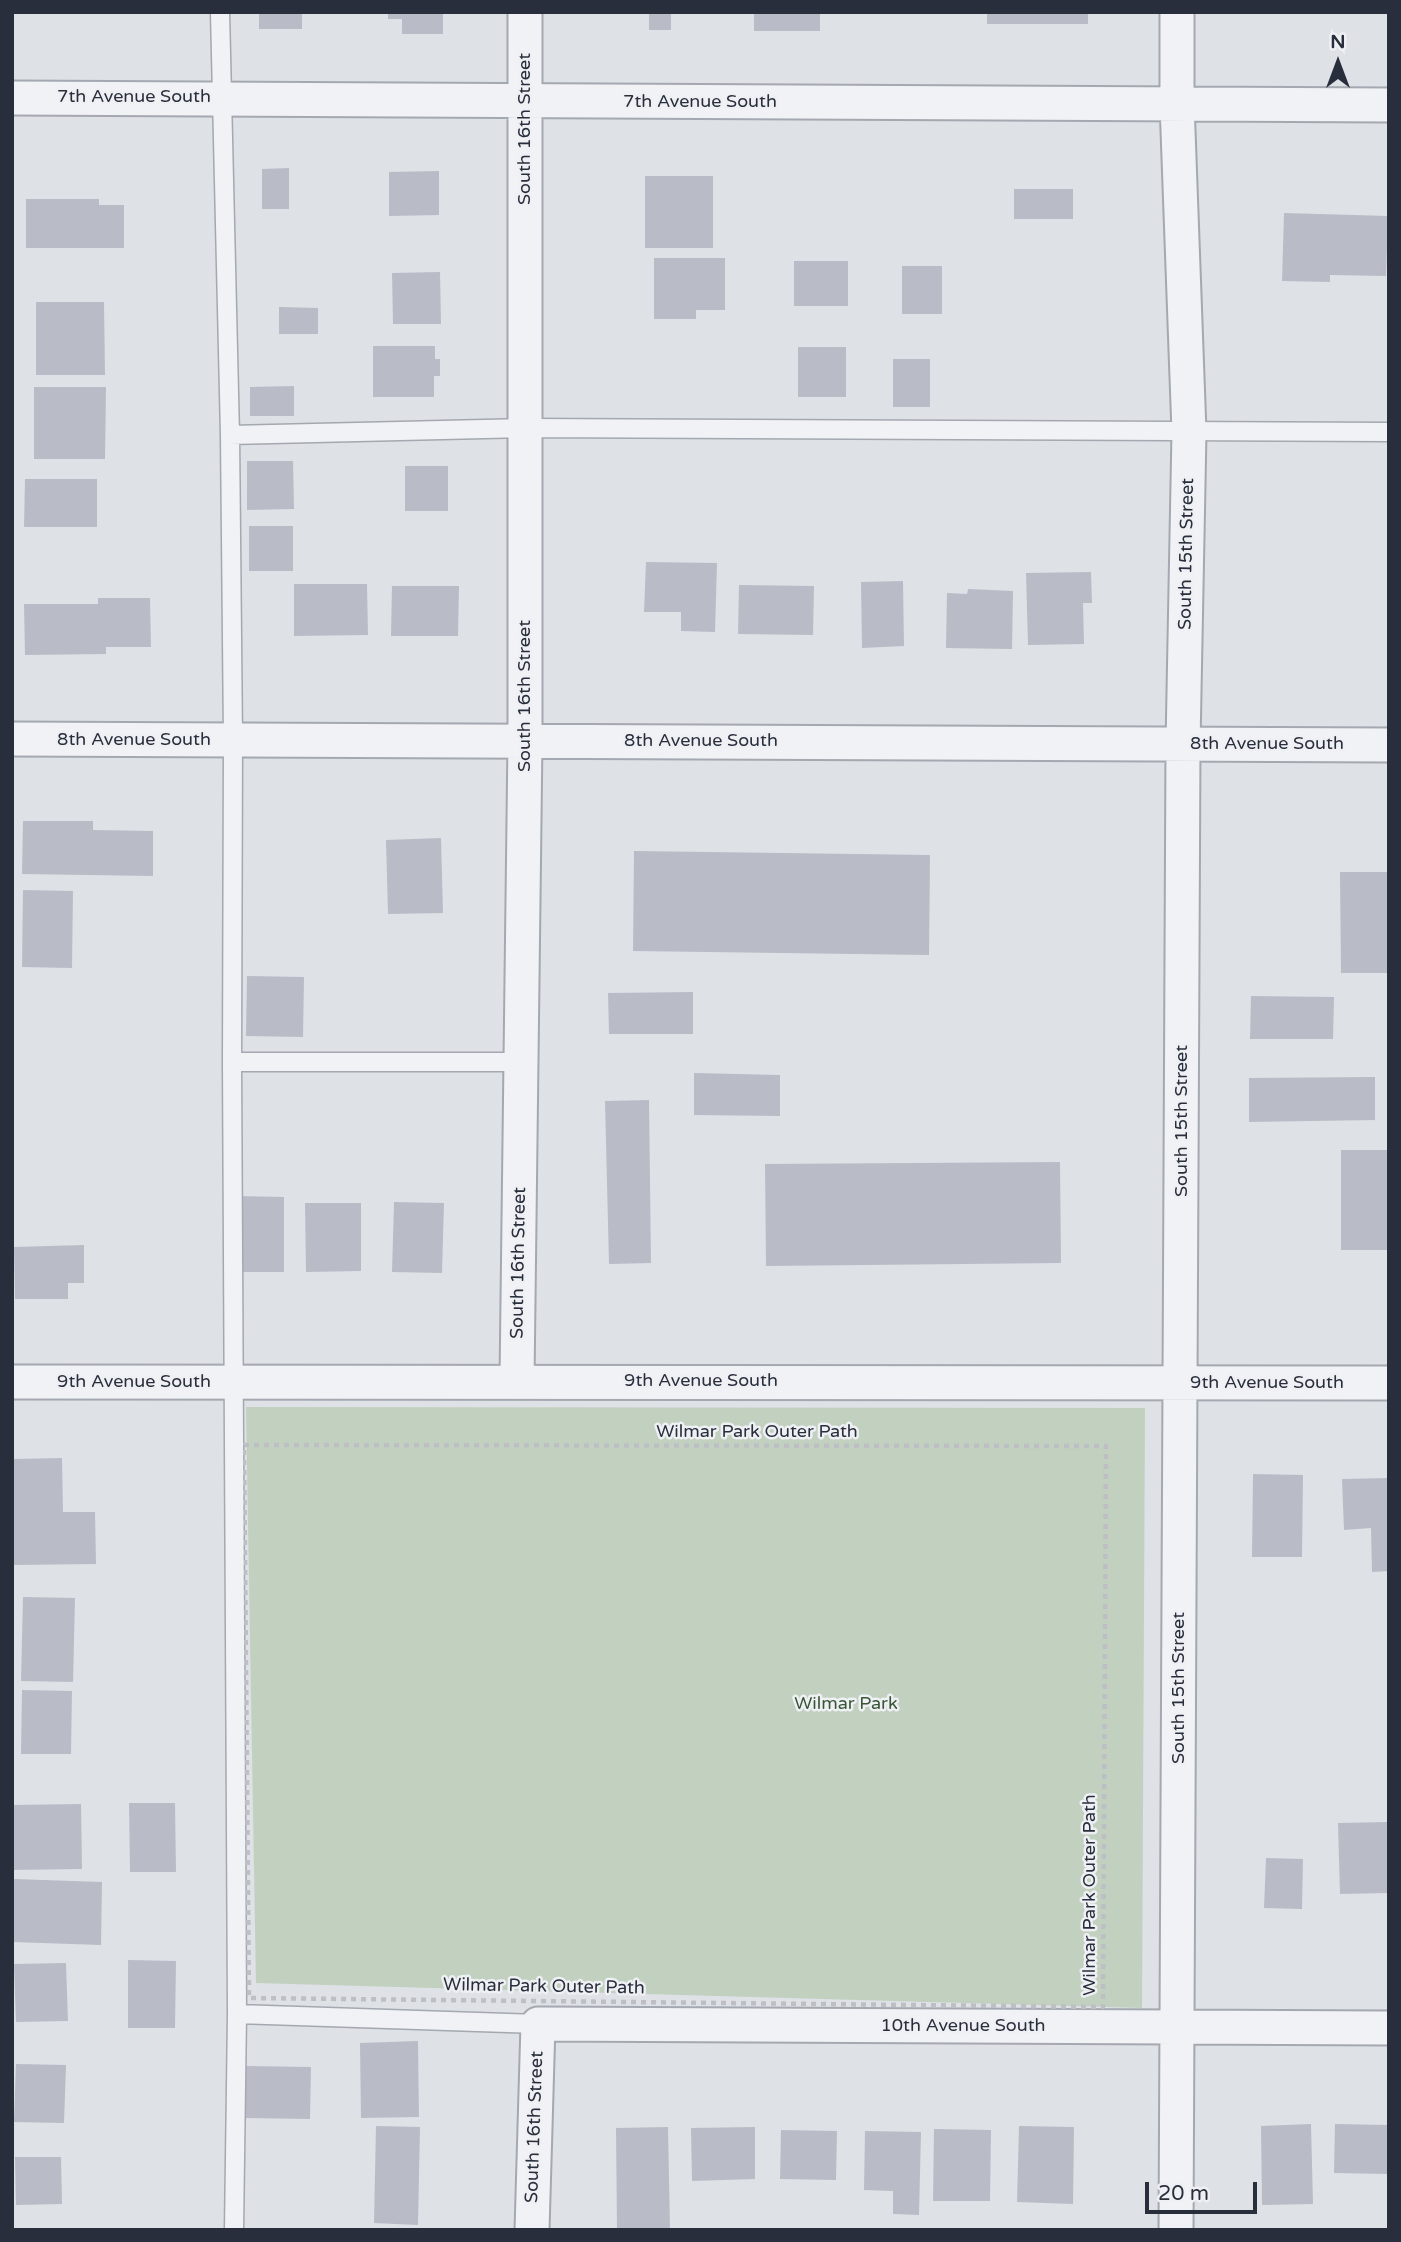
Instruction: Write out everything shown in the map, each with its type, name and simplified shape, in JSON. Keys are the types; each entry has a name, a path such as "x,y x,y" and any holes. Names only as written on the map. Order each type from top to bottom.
{"street":[{"name":"South 16th Street","path":"517,1380 525,740 526,12"},
{"name":"South 15th Street","path":"1176,2230 1183,744 1189,432 1177,103 1177,12"},
{"name":"7th Avenue South","path":"12,98 1389,105"},
{"name":"8th Avenue South","path":"12,739 1389,745"},
{"name":"9th Avenue South","path":"12,1382 517,1380 1389,1383"},
{"name":"South 16th Street","path":"532,2230 538,2024"},
{"name":"10th Avenue South","path":"538,2024 1389,2028"}],"lane":[{"path":"220,12 230,435 233,740 237,2014 234,2230"},
{"path":"230,435 527,428 1389,432"},
{"path":"232,1062 521,1062"},
{"path":"237,2014 538,2024"}],"path":[{"name":"Wilmar Park Outer Path","path":"244,1445 1106,1446 1103,2007 250,1998 244,1445"}],"green space":[{"name":"Wilmar Park","path":"246,1407 1145,1408 1142,2008 256,1983"}],"building":[{"path":"259,12 302,12 302,29 259,29"},
{"path":"388,12 443,12 443,34 402,34 402,19 388,19"},
{"path":"649,12 671,12 671,30 649,30"},
{"path":"754,12 820,12 820,31 754,31"},
{"path":"987,12 1088,12 1088,24 987,24"},
{"path":"289,168 289,209 262,209 262,169"},
{"path":"439,171 439,215 389,216 389,172"},
{"path":"645,176 713,176 713,248 645,248"},
{"path":"1014,189 1073,189 1073,219 1014,219"},
{"path":"26,199 99,199 99,205 124,205 124,248 26,248"},
{"path":"1284,213 1388,216 1386,276 1330,275 1330,282 1282,281"},
{"path":"654,258 725,258 725,310 696,310 696,319 654,319"},
{"path":"794,261 848,261 848,306 794,306"},
{"path":"902,266 942,266 942,314 902,314"},
{"path":"440,272 441,324 393,324 392,273"},
{"path":"36,302 104,302 105,375 36,375"},
{"path":"279,307 318,308 318,334 279,334"},
{"path":"373,346 435,346 435,359 440,359 440,376 434,376 434,397 373,397"},
{"path":"798,347 846,347 846,397 798,397"},
{"path":"893,359 930,359 930,407 893,407"},
{"path":"294,386 294,416 250,416 250,387"},
{"path":"34,387 106,387 105,459 34,459"},
{"path":"247,461 293,461 294,509 247,510"},
{"path":"405,466 448,466 448,511 405,511"},
{"path":"25,479 97,479 97,527 24,527"},
{"path":"249,526 293,526 293,571 249,571"},
{"path":"646,562 717,563 715,632 681,631 681,612 644,612"},
{"path":"1091,572 1092,603 1083,603 1084,644 1028,645 1026,573"},
{"path":"903,581 904,646 862,648 861,582"},
{"path":"294,584 367,584 368,635 294,636"},
{"path":"739,585 814,586 813,635 738,634"},
{"path":"392,586 459,586 458,636 391,636"},
{"path":"968,589 1013,591 1012,649 946,648 947,593 967,594"},
{"path":"98,598 150,598 151,647 106,647 106,654 25,655 24,604 98,604"},
{"path":"23,821 93,821 93,830 153,831 153,876 22,874"},
{"path":"441,838 443,913 388,914 386,840"},
{"path":"634,851 930,855 929,955 633,951"},
{"path":"1340,872 1389,872 1389,973 1341,973"},
{"path":"23,890 73,891 72,968 22,967"},
{"path":"247,976 304,977 303,1037 246,1036"},
{"path":"693,992 693,1034 609,1034 608,993"},
{"path":"1251,996 1334,997 1333,1039 1250,1039"},
{"path":"694,1073 780,1075 780,1116 694,1115"},
{"path":"1375,1077 1375,1120 1249,1122 1249,1078"},
{"path":"649,1100 651,1263 609,1264 605,1101"},
{"path":"1341,1150 1389,1150 1389,1250 1341,1250"},
{"path":"1060,1162 1061,1263 766,1266 765,1164"},
{"path":"237,1196 284,1197 284,1272 236,1272"},
{"path":"394,1202 444,1203 442,1273 392,1272"},
{"path":"305,1203 361,1203 361,1271 306,1272"},
{"path":"84,1245 84,1283 68,1283 68,1299 15,1299 14,1247"},
{"path":"62,1458 63,1512 95,1512 96,1564 14,1565 12,1459"},
{"path":"1253,1474 1303,1475 1302,1557 1252,1557"},
{"path":"1389,1478 1389,1571 1372,1572 1371,1528 1344,1530 1342,1479"},
{"path":"23,1597 75,1598 73,1682 21,1681"},
{"path":"22,1690 72,1691 71,1754 21,1754"},
{"path":"129,1803 175,1803 176,1872 130,1872"},
{"path":"81,1804 82,1869 12,1870 12,1805"},
{"path":"1388,1822 1389,1893 1340,1894 1338,1823"},
{"path":"1266,1858 1303,1859 1302,1909 1264,1908"},
{"path":"14,1879 102,1882 101,1945 12,1942"},
{"path":"128,1960 176,1961 175,2028 128,2028"},
{"path":"66,1963 68,2021 16,2022 14,1964"},
{"path":"418,2041 419,2117 361,2118 360,2043"},
{"path":"16,2064 66,2065 64,2123 14,2122"},
{"path":"246,2066 311,2067 310,2119 245,2118"},
{"path":"1311,2124 1313,2204 1262,2205 1261,2126"},
{"path":"1335,2124 1389,2125 1389,2174 1334,2173"},
{"path":"376,2126 420,2127 418,2225 374,2223"},
{"path":"1019,2126 1074,2127 1073,2204 1017,2202"},
{"path":"668,2127 670,2230 617,2230 616,2128"},
{"path":"755,2127 755,2179 692,2181 691,2128"},
{"path":"934,2129 991,2130 990,2201 933,2201"},
{"path":"781,2130 837,2131 836,2180 780,2179"},
{"path":"865,2131 921,2132 919,2215 893,2214 893,2191 864,2190"},
{"path":"15,2157 61,2157 62,2204 16,2205"}]}
